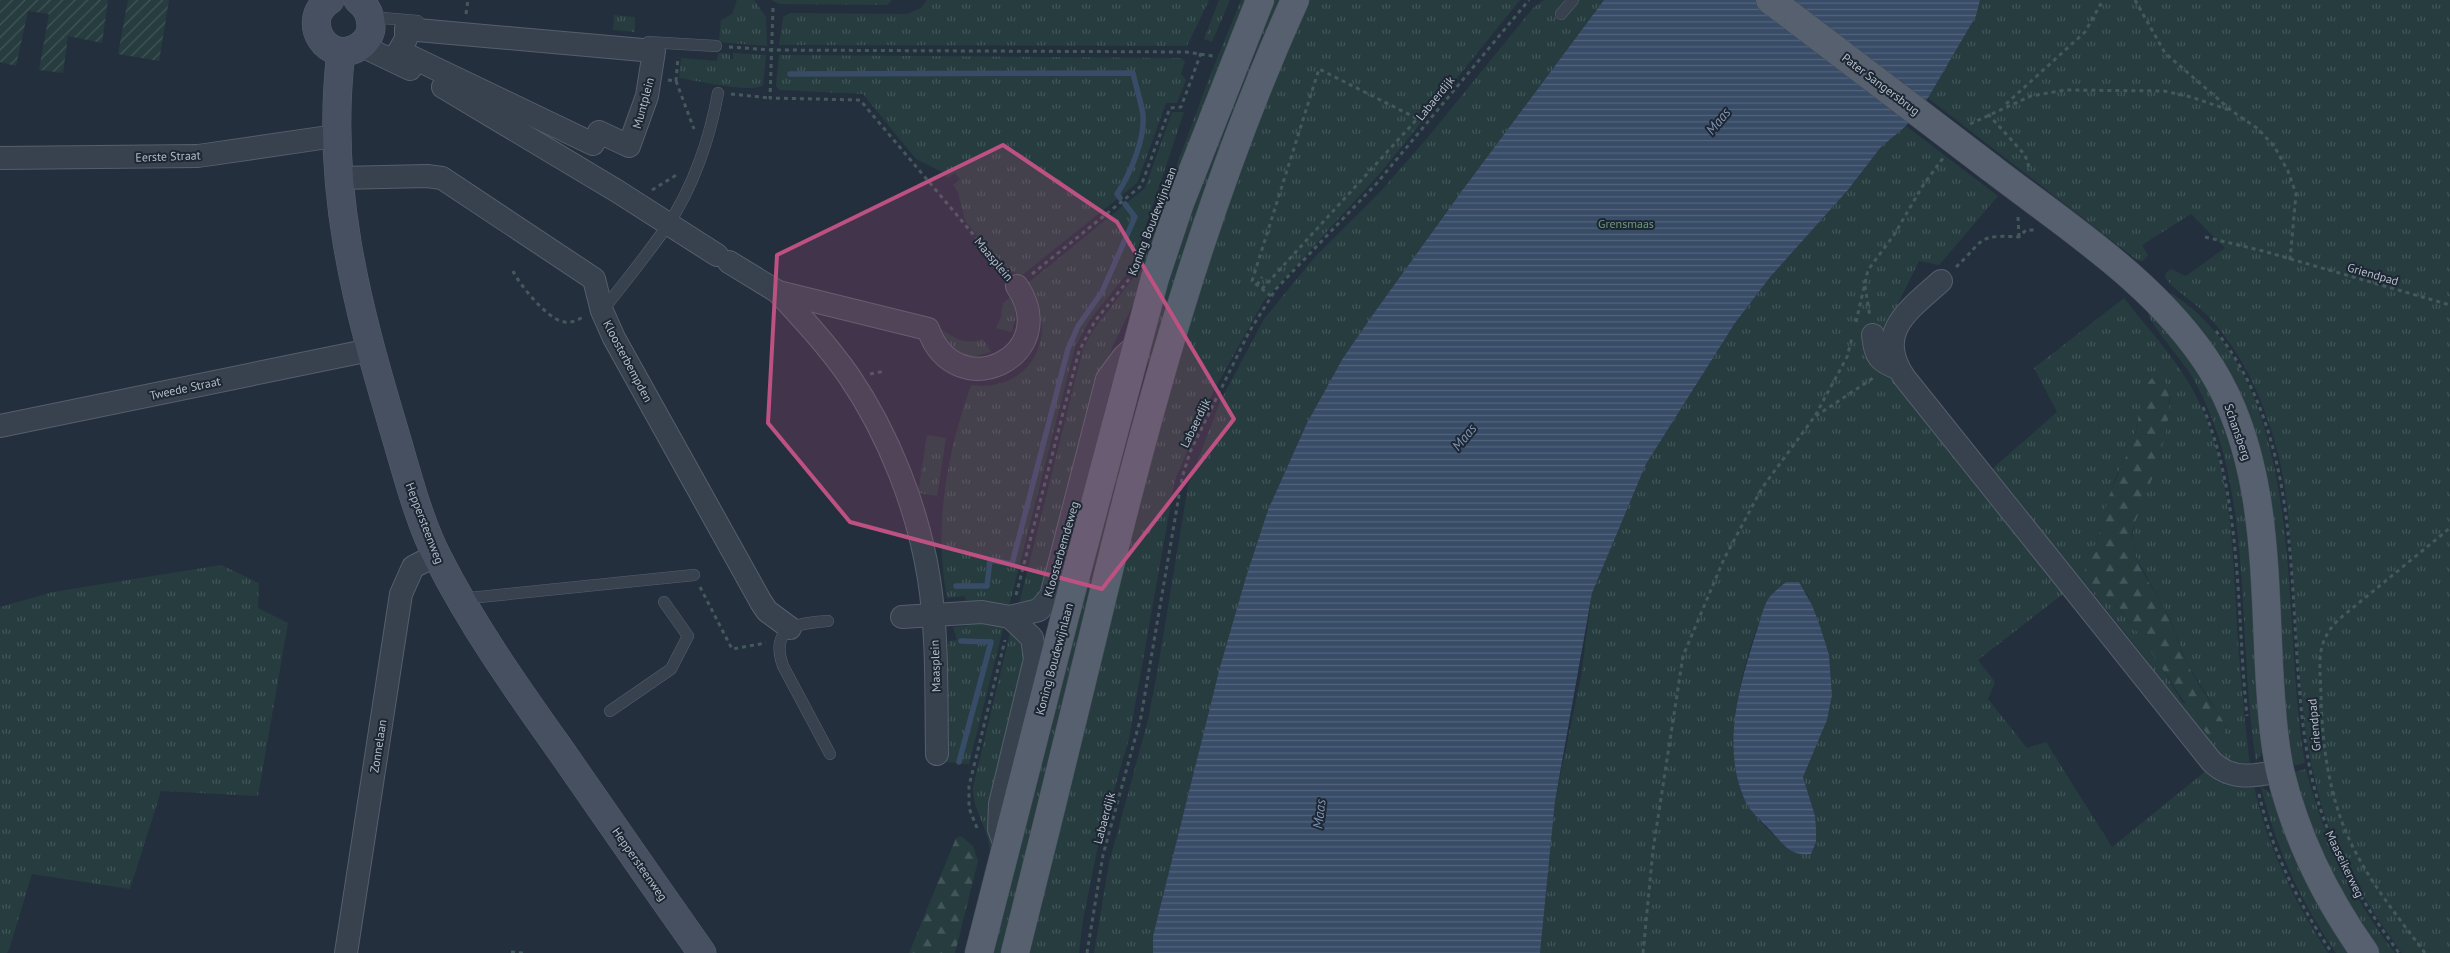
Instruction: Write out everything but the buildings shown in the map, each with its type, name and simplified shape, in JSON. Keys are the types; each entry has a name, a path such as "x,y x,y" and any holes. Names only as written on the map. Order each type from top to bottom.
{"main road":[{"name":"Koning Boudewijnlaan","path":"979,953 1127,359 1180,202 1260,0"},
{"path":"1015,953 1133,467 1181,302 1208,219 1275,45 1295,0"},
{"name":"Pater Sangersbrug","path":"1770,0 1991,168"},
{"name":"Schansberg","path":"1991,168 2138,284 2189,338 2212,369 2223,390 2244,444 2258,507 2271,697 2280,771"},
{"path":"2280,771 2307,854 2328,895 2365,953"}],"street":[{"path":"330,0 318,13 315,24 322,42 334,50 351,49 424,76 617,191 778,292 928,329 935,346 946,358 966,368 981,369 996,366 1007,361 1023,343 1028,331 1029,313 1017,286"},
{"name":"Heppersteenweg","path":"364,9 371,30 351,49 336,96 336,136 344,237 370,350 408,476 436,555 488,647 560,743 702,953"},
{"name":"Muntplein","path":"406,29 654,51 647,96 629,146 599,132 593,144 399,51 406,39 406,29"},
{"name":"Eerste Straat","path":"0,158 198,156 336,136"},
{"name":"Kloosterbempden","path":"339,178 427,176 448,181 594,279 602,311 614,338 761,602 786,635"},
{"path":"1941,281 1908,311 1897,326 1892,343 1892,352 1899,370 2212,762 2227,773 2235,776 2255,776 2280,771"},
{"name":"Maasplein","path":"778,292 841,365 858,390 901,479 916,519 942,615 938,754"},
{"path":"1873,335 1875,352 1881,362 1899,370"},
{"name":"Tweede Straat","path":"0,426 370,350"},
{"path":"1127,359 1152,376 1157,389"},
{"name":"Kloosterbemdeweg","path":"1012,608 1039,610 1051,596 1107,379 1127,359"},
{"name":"Zonnelaan","path":"346,953 401,594 413,567 436,555"},
{"path":"1006,848 999,829 1000,804 1051,596"},
{"path":"902,617 982,612 1012,608 1032,638 1035,659"}],"lane":[{"path":"1561,14 1572,0"},
{"path":"364,9 396,18 465,27 716,46"},
{"path":"602,311 668,224 698,164 718,93"},
{"path":"460,599 694,575"},
{"path":"610,711 671,669 688,636 664,602"},
{"path":"828,621 798,624 786,635 780,656 783,666 830,754"}],"path":[{"name":"Labaerdijk","path":"1087,953 1103,855 1141,717 1182,478 1190,452 1249,332 1271,297 1377,183 1529,0"},
{"path":"2004,106 2086,32 2103,0"},
{"path":"2135,0 2165,53 2232,111 2268,138 2278,152 2294,184 2297,205 2290,260"},
{"path":"770,98 773,8"},
{"path":"732,48 773,50 1201,53 1213,56"},
{"path":"1210,66 1216,48"},
{"name":"Maasplein","path":"718,93 770,98 860,100 1017,286 1141,186 1170,108 1181,107 1201,53"},
{"path":"1271,297 1252,281 1319,69 1426,123"},
{"path":"676,81 689,122 704,146"},
{"path":"1965,129 1971,122 2004,106 2048,92 2098,89 2164,91 2191,96 2232,111"},
{"path":"1988,114 2026,158 2028,175"},
{"path":"1262,289 1418,118"},
{"path":"1643,953 1653,850 1683,656 1724,559 1762,488 1815,416 1847,357 1862,302 1864,282 1868,270 1894,235 1922,187 1948,152"},
{"path":"617,191 650,191 698,164"},
{"path":"2019,216 2019,237"},
{"path":"2019,237 2026,230 2032,230"},
{"path":"1941,281 1984,238 1999,235 2019,237"},
{"name":"Griendpad","path":"2205,237 2450,305"},
{"path":"513,271 518,282 556,319 574,322 602,311"},
{"name":"Koning Boudewijnlaan","path":"1012,608 1079,351 1095,321 1134,272"},
{"path":"1257,285 1262,277"},
{"path":"1864,282 1873,335"},
{"path":"1815,416 1867,380"},
{"name":"Schansberg","path":"2202,403 2219,452 2230,502 2248,723"},
{"name":"Griendpad","path":"2425,953 2369,875 2346,831 2329,776 2324,746 2320,654 2327,633 2338,620 2450,528"},
{"path":"694,575 732,648 786,635"},
{"name":"Maaseikerweg","path":"2309,765 2324,820 2339,858 2375,921 2400,953"},
{"path":"511,952 523,953"}],"highlighted area":[{"path":"1003,145 1117,222 1234,419 1102,589 850,522 768,423 777,255"}],"green space":[{"path":"0,0 108,0 102,43 68,36 63,73 39,70 49,14 28,11 16,66 0,62"},
{"path":"128,0 169,0 159,61 118,54"},
{"path":"737,0 754,0 766,17 767,46 719,42 721,20 732,14"},
{"path":"771,0 892,0 887,5 780,4"},
{"path":"927,0 1209,0 1187,46 779,45 783,17 790,13 907,14 921,8"},
{"path":"1219,0 1230,0 1212,42 1204,39"},
{"path":"1241,0 1252,0 1143,285 1112,347 1041,596 1018,608 1083,349 1093,330 1137,273 1209,78"},
{"path":"1268,0 1289,0 1154,366 1139,359"},
{"path":"1304,0 1520,0 1382,171 1263,302 1212,394 1175,480 1129,739 1099,841 1083,920 1079,953 1023,953 1081,737 1133,532 1169,375 1189,307"},
{"path":"1544,0 1604,0 1374,313 1343,358 1307,423 1268,510 1246,577 1220,667 1153,936 1153,953 1094,953 1109,863 1148,720 1188,486 1220,402 1264,319 1314,258 1381,191 1428,137 1534,7"},
{"path":"1980,0 2450,0 2450,953 2402,953 2379,921 2349,870 2325,816 2310,758 2305,729 2288,508 2278,454 2268,419 2247,371 2229,342 2207,315 2168,282 2165,277 2166,273 2171,269 2186,276 2225,248 2191,214 2142,245 2148,255 2143,261 2137,260 1928,98 1976,16"},
{"path":"614,15 635,17 635,32 613,30"},
{"path":"718,53 730,54 730,59 733,59 733,53 766,55 763,85 748,88 736,87 679,78 681,58 717,61"},
{"path":"779,55 1181,58 1185,61 1181,74 1186,80 1177,103 1166,103 1137,183 1021,276 1004,268 965,221 958,192 953,185 960,179 955,173 947,178 942,172 916,159 863,94 780,90 776,86"},
{"path":"1172,112 1184,112 1132,267 1089,321 1075,347 1009,606 984,601 966,602 965,596 947,598 941,544 945,490 955,437 971,385 993,385 1011,379 1025,369 1035,355 1041,339 1042,321 1038,302 1028,283 1145,188"},
{"path":"1906,126 1998,196 1939,265 1919,261 1884,332 2068,590 1978,660 1995,682 1988,699 2027,748 2046,742 2112,847 2207,770 2217,779 2228,785 2240,787 2254,786 2266,831 2283,873 2304,914 2328,953 1540,953 1555,801 1581,676 1592,593 1646,464 1735,323 1771,276 1847,191 1881,147","holes":["1807,593 1829,655 1832,695 1827,720 1803,777 1815,816 1789,850 1753,813 1744,799 1736,762 1735,741 1738,699 1747,658 1768,599"]},
{"path":"2171,293 2216,333 2248,385 2269,444 2282,508 2289,575 2298,705 2305,763 2292,766 2284,707 2272,534 2169,295"},
{"path":"1012,296 1016,315 1012,332 996,328 1001,317 1003,303"},
{"path":"2124,298 2174,361 2192,388 2210,428 2224,483 2232,540 2241,678 2250,765 2238,767 2217,755 2131,640 1992,469 2057,412 2034,368","holes":["2149,380 2168,389 2170,400 2167,426 2162,447 2134,523 2132,543 2136,557 2171,621 2187,663 2227,728 2182,702 2150,648 2116,605 2091,582 2085,568 2086,560 2096,543 2115,479 2133,442 2144,391"]},
{"path":"2148,313 2182,348 2212,395 2233,448 2247,512 2263,751 2256,761 2251,722 2237,528 2223,452 2213,421 2195,381 2154,325"},
{"path":"940,328 960,340 971,342 983,339 991,352 972,357 951,350"},
{"path":"2155,376 2162,377 2168,388 2168,421 2159,459 2134,526 2132,544 2144,573 2168,616 2191,671 2225,724 2225,735 2218,739 2210,738 2118,607 2092,584 2086,573 2086,560 2096,543 2109,498 2135,435 2145,388"},
{"path":"1141,377 1120,462 1129,468 1005,953 986,953"},
{"path":"927,435 946,438 937,496 918,493"},
{"path":"221,565 259,583 258,608 288,623 258,796 161,791 130,889 32,874 9,950 7,953 0,953 0,607 53,592"},
{"path":"967,621 1004,625 969,764 946,762 943,716 949,641 957,640 953,627 967,626"},
{"path":"1011,629 1027,645 997,842 972,953 964,953 990,851 987,835 975,804 973,787"},
{"path":"2306,769 2321,819 2341,866 2365,910 2395,953 2379,953 2363,931 2314,840 2294,772"},
{"path":"2261,787 2269,792 2277,804 2351,953 2336,953 2300,893 2274,832"},
{"path":"961,836 973,846 978,861 955,953 909,953 956,838"}],"water":[{"name":"Maas","path":"1604,0 1980,0 1976,16 1928,98 1906,126 1881,147 1847,191 1771,276 1735,323 1646,464 1592,593 1555,801 1540,953 1153,953 1153,936 1220,667 1246,577 1268,510 1307,423 1343,358 1374,313"},
{"path":"1786,582 1799,582 1812,605 1829,655 1832,695 1827,720 1803,777 1815,816 1816,842 1811,854 1798,854 1788,849 1752,811 1743,796 1737,776 1734,755 1734,735 1739,693 1750,652 1767,601"}],"waterway":[{"path":"790,74 1133,73 1143,115 1142,135 1136,156 1117,194 1120,198"},
{"path":"956,586 987,586 990,560 1012,564 1068,349 1078,326 1102,292 1135,217 1125,204"},
{"path":"959,762 991,642 961,641"}],"park label":[{"name":"Grensmaas","path":"1626,223"}]}
